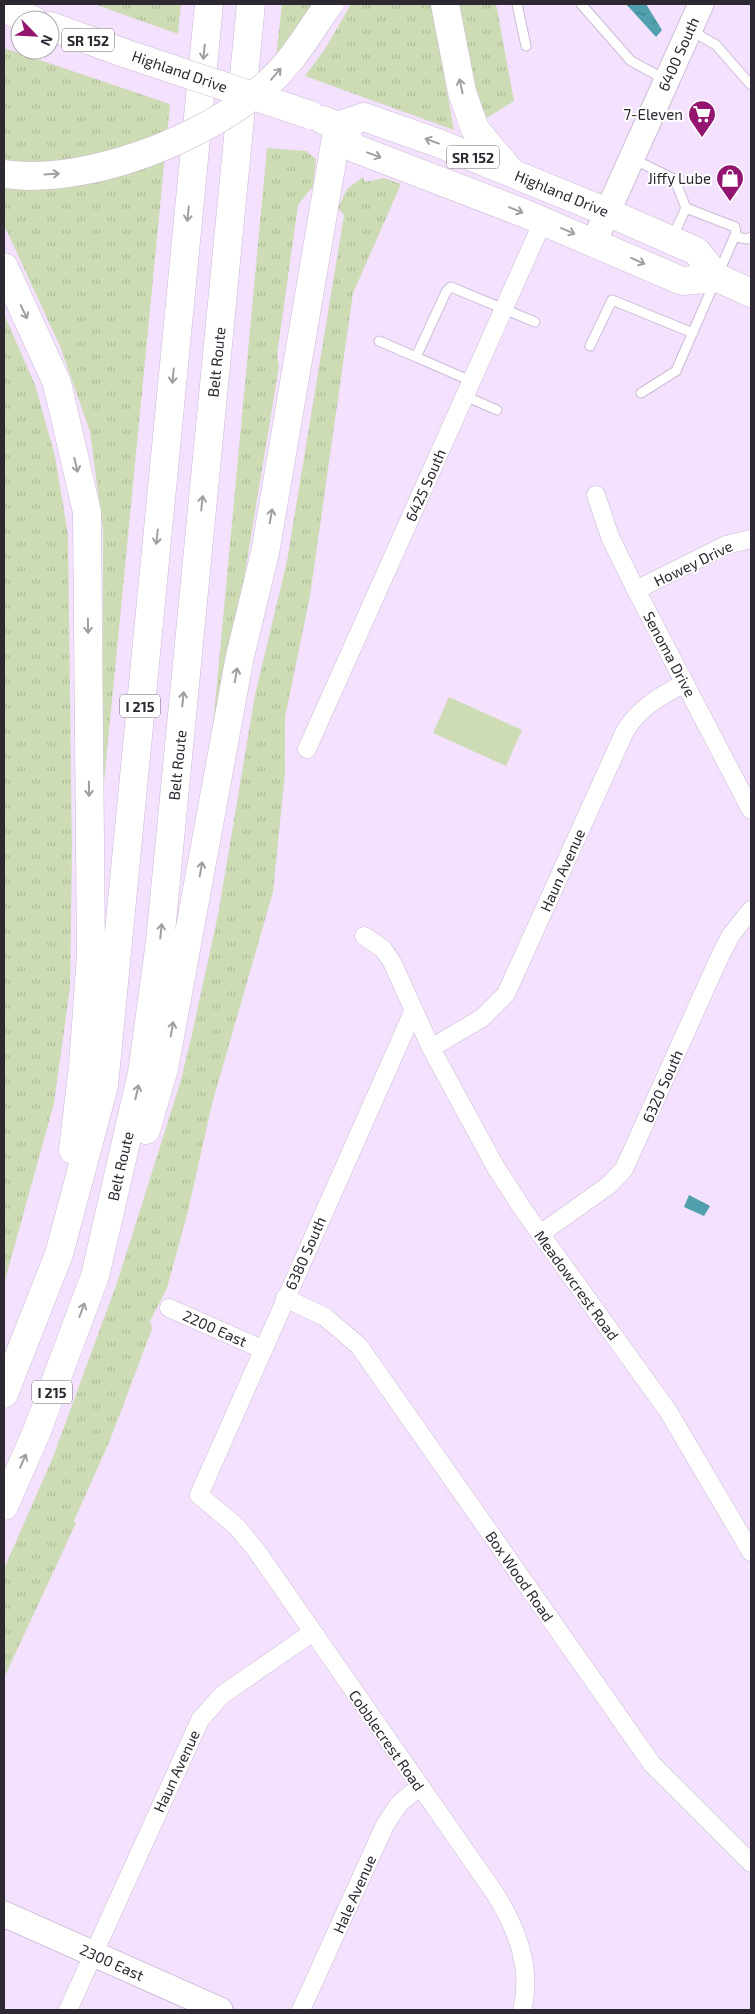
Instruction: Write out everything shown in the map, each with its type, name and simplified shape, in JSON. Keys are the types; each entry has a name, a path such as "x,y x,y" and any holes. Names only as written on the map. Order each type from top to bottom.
{"main road":[{"name":"I 215","path":"4,1394 59,1254 104,1086 209,4"},
{"name":"Belt Route","path":"4,1506 37,1431 95,1276 142,1073 160,942 251,4"},
{"path":"4,174 19,176 81,172 155,151 216,120 267,84 303,42 329,4"},
{"path":"445,4 462,92 475,129 511,172"},
{"name":"Highland Drive","path":"60,30 338,126 354,148 543,221 682,281 718,278"},
{"name":"Highland Drive","path":"338,126 364,116 511,172 696,251 718,278 751,293"},
{"path":"95,1276 122,1208 164,1069 240,656 265,553 338,126"},
{"path":"4,267 57,383 87,512 91,955 83,1066 59,1254"}],"street":[{"name":"6400 South","path":"594,242 700,4"},
{"name":"6425 South","path":"307,749 543,221"},
{"name":"Senoma Drive","path":"596,495 610,537 636,590 751,810"},
{"name":"Howey Drive","path":"636,590 726,545 751,539"},
{"name":"Haun Avenue","path":"430,1048 477,1022 491,1011 506,994 624,731 636,715 650,702 685,683"},
{"name":"6320 South","path":"540,1234 609,1185 624,1170 721,954 732,935 751,910"},
{"name":"Meadowcrest Road","path":"364,936 388,956 430,1048 494,1166 540,1234 668,1410 751,1552"},
{"name":"6380 South","path":"199,1495 262,1349 413,1012"},
{"name":"Box Wood Road","path":"285,1298 333,1322 363,1352 652,1764 751,1863"},
{"name":"2200 East","path":"168,1308 262,1349"},
{"name":"Cobblecrest Road","path":"199,1495 244,1533 496,1895 509,1918 524,1963 522,2010"},
{"name":"Haun Avenue","path":"68,2010 200,1720 222,1695 312,1632"},
{"name":"Hale Avenue","path":"301,2010 385,1825 399,1804 419,1787"},
{"name":"2300 East","path":"4,1914 220,2010"}],"lane":[{"path":"517,4 526,46"},
{"path":"581,4 631,62 666,80"},
{"path":"689,29 716,45 751,85"},
{"path":"631,158 672,178 677,185 686,208 735,228 735,237 676,371 641,393"},
{"path":"671,240 686,208"},
{"path":"735,237 748,239 751,237"},
{"path":"416,357 446,292 451,287 536,322"},
{"path":"590,346 612,300 693,333"},
{"path":"379,341 416,357 468,389 497,410"}],"green space":[{"path":"94,4 181,4 178,34"},
{"path":"282,4 328,4 276,58"},
{"path":"351,4 431,4 454,130 305,76 325,49"},
{"path":"459,4 496,4 514,101 482,121 474,91"},
{"path":"4,48 10,50 10,60 40,60 170,104 103,793 103,530 90,432 60,346 4,225"},
{"path":"267,148 306,151 316,159 313,186 298,205 277,355 279,366 204,822"},
{"path":"363,177 365,182 384,178 401,184 353,293 310,596 285,717 285,773 273,892 212,1104 188,1211 167,1288 150,1321 152,1329 110,1440 74,1521 76,1523 4,1678 4,1569 53,1457 118,1280 181,1080 218,915 255,695 287,561 344,215 338,208 347,189"},
{"path":"4,314 35,385 55,456 68,535 72,855 70,987 54,1103 4,1284"},
{"path":"449,697 522,730 506,766 433,733"}],"water":[{"path":"626,4 646,4 662,30 656,37"},
{"path":"689,1195 710,1206 704,1216 684,1207"}],"place":[{"name":"7-Eleven","path":"702,138"},
{"name":"Jiffy Lube","path":"730,202"}]}
